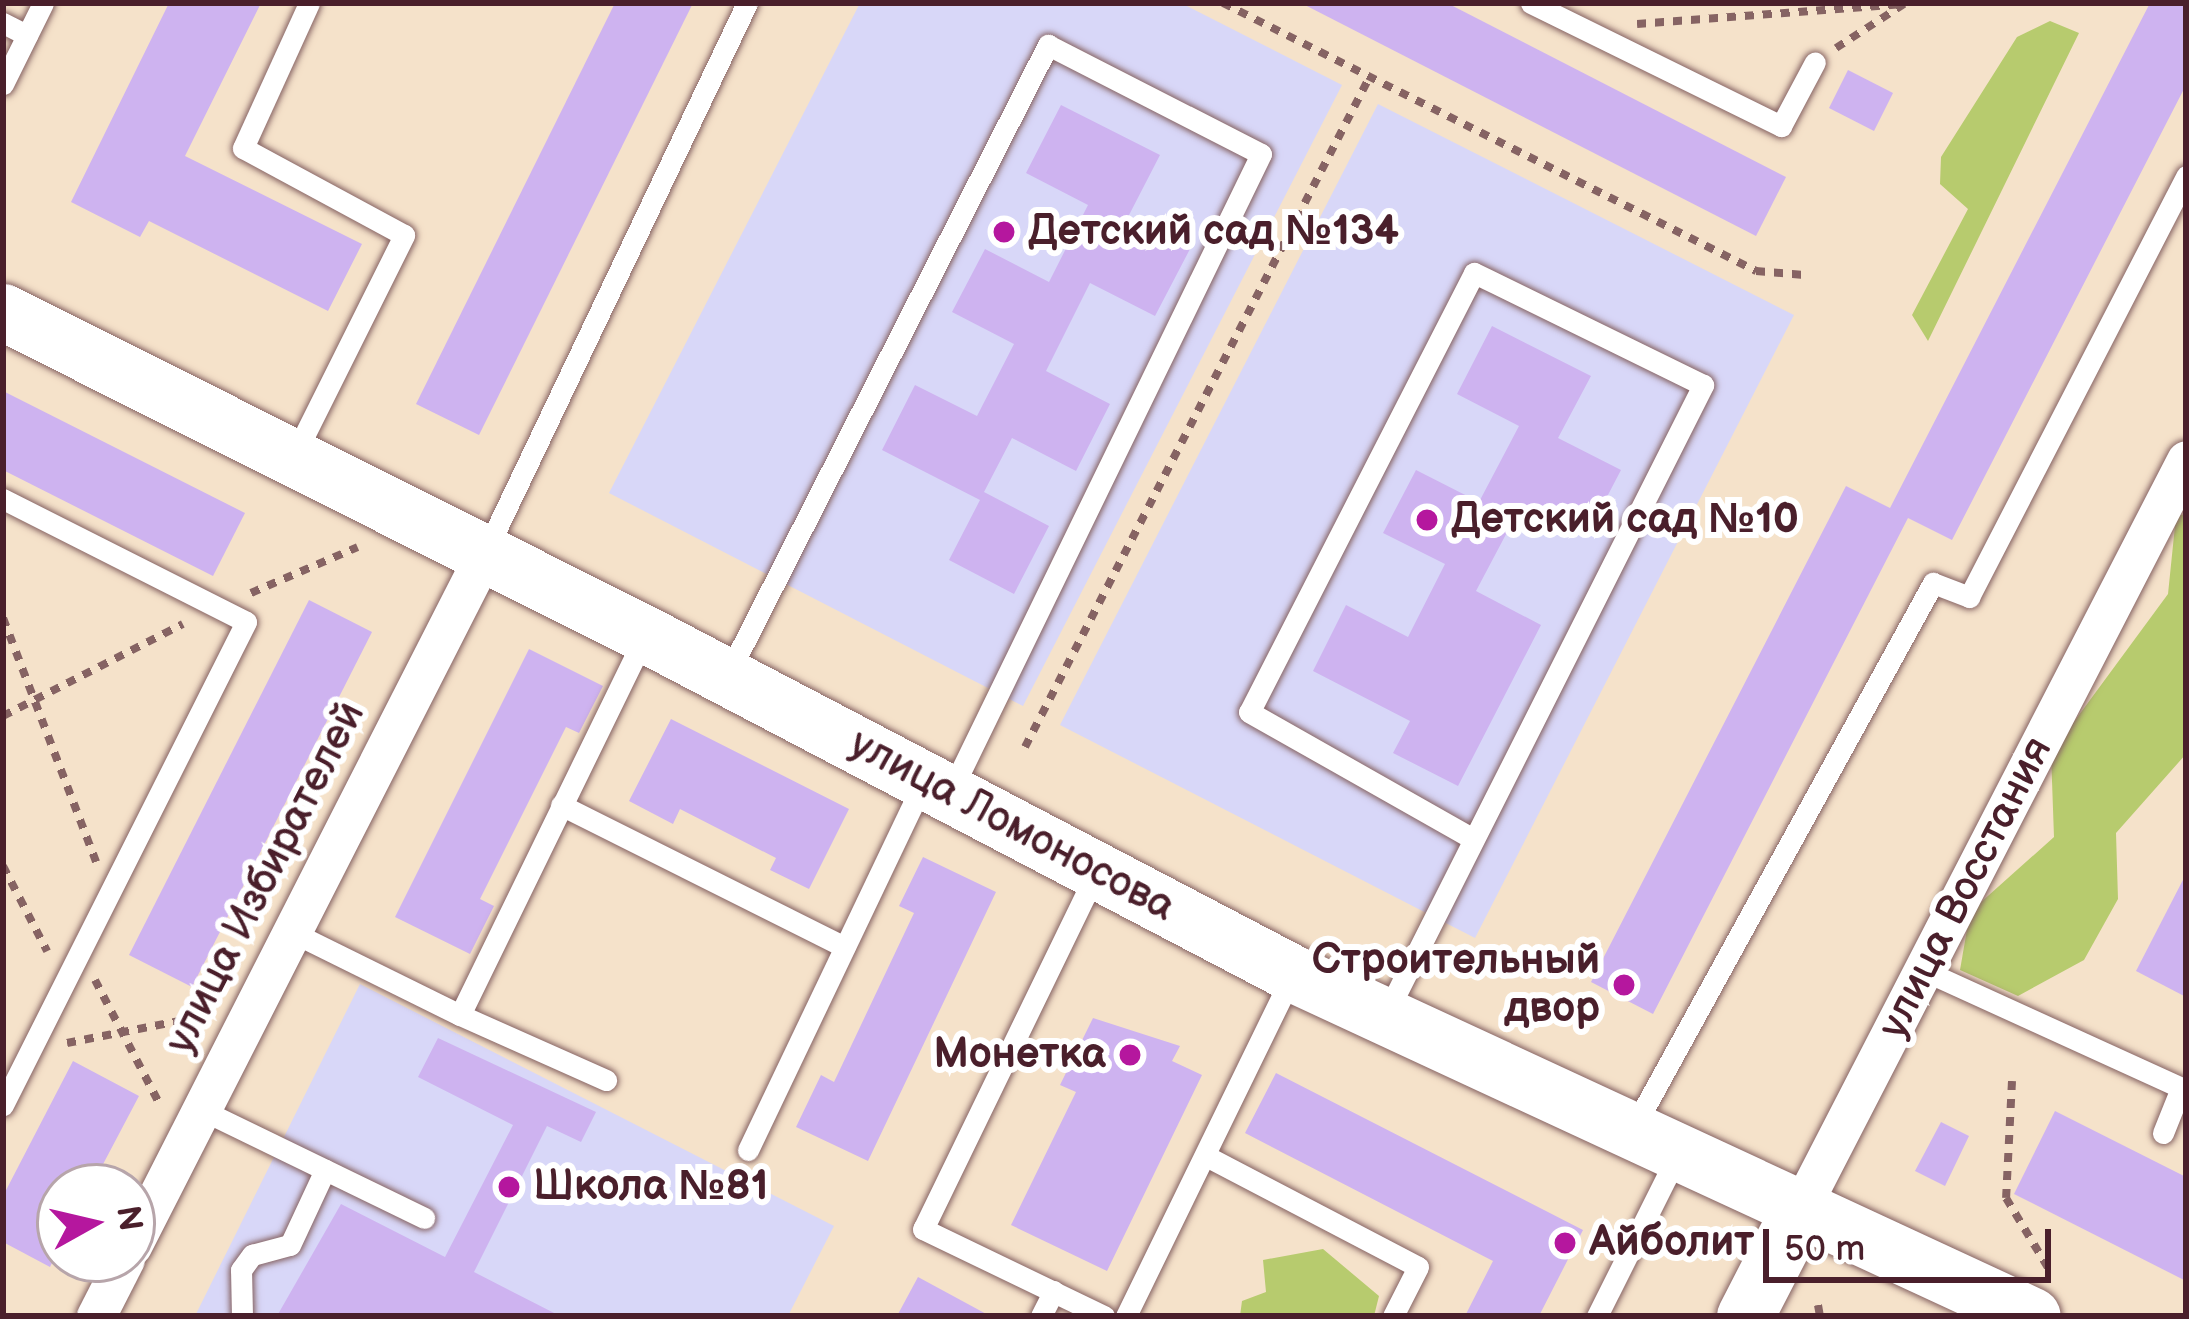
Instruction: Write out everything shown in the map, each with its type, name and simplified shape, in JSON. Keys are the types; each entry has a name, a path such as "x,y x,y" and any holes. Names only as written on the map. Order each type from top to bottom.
{"street":[{"name":"улица Ломоносова","path":"3,312 645,634 1294,974 1801,1208 2046,1302"},
{"name":"улица Восстания","path":"1745,1316 2186,460"},
{"name":"улица Избирателей","path":"156,1199 485,553"},
{"path":"96,1316 113,1283"}],"lane":[{"path":"3,84 43,3"},
{"path":"294,457 404,235 243,148 309,3"},
{"path":"485,553 747,3"},
{"path":"1531,3 1781,126 1815,62"},
{"path":"3,23 27,34"},
{"path":"727,677 1048,45 1261,154 937,787 844,947 748,1150"},
{"path":"1597,1316 1655,1143 1933,584 1969,598 2186,176"},
{"path":"1385,1017 1702,385 1474,273 1249,712 1472,838"},
{"path":"3,499 246,622 3,1105"},
{"path":"460,1015 645,634"},
{"path":"561,805 844,947"},
{"path":"1097,871 922,1229 1104,1316"},
{"path":"292,932 606,1080"},
{"path":"1925,970 2183,1092 2163,1133"},
{"path":"1126,1316 1294,974"},
{"path":"202,1110 424,1218"},
{"path":"1206,1156 1418,1267 1394,1316"},
{"path":"242,1316 241,1270 252,1255 290,1245 325,1170"},
{"path":"1041,1316 1054,1292"}],"path":[{"path":"1223,3 1756,271 1804,275"},
{"path":"1587,31 1718,13 1905,3"},
{"path":"1815,62 1905,3"},
{"path":"1025,748 1369,78"},
{"path":"3,716 37,692 358,547"},
{"path":"3,618 37,692 108,898"},
{"path":"3,866 65,985"},
{"path":"82,950 116,1029 158,1101"},
{"path":"30,1052 116,1029 199,1019 261,992"},
{"path":"2012,1081 2006,1198 2046,1302"},
{"path":"1818,1305 1820,1316"}],"shaded area":[{"name":"Детский сад №134","path":"860,3 1181,3 1342,85 1023,706 609,493"},
{"name":"Детский сад №10","path":"1378,104 1794,315 1475,938 1060,725"},
{"name":"Школа №81","path":"360,984 834,1226 788,1316 195,1316"}],"green space":[{"path":"2050,21 2079,33 1928,341 1912,315 1968,209 1940,184 1941,157 2017,37"},
{"path":"2186,514 2186,754 2116,833 2118,899 2084,960 2018,996 1960,970 1970,912 2054,837 2051,753 2168,594 2176,516"},
{"path":"1323,1249 1379,1296 1374,1316 1240,1316 1242,1301 1266,1292 1263,1260"}],"building":[{"path":"169,3 261,3 185,156 362,244 328,311 149,221 140,237 71,202"},
{"path":"615,3 693,3 479,435 416,404"},
{"path":"1301,3 1447,3 1786,177 1756,236"},
{"path":"2150,3 2186,3 2186,85 1952,540 1908,518 1653,1014 1591,982 1846,486 1890,508"},
{"path":"1848,70 1893,93 1874,131 1829,108"},
{"path":"1061,105 1160,155 1128,217 1190,249 1155,316 1090,283 1046,371 1110,404 1076,471 1012,438 984,492 1049,526 1014,594 949,560 980,500 882,450 915,385 977,416 1014,344 952,312 985,249 1049,282 1088,205 1026,173"},
{"path":"1492,326 1591,376 1558,438 1621,470 1586,537 1522,504 1476,591 1541,625 1458,786 1393,753 1410,721 1313,671 1346,605 1408,637 1445,564 1383,533 1416,470 1479,502 1519,426 1457,394"},
{"path":"3,391 245,513 213,576 3,470"},
{"path":"309,600 372,632 192,987 129,955"},
{"path":"529,649 603,686 579,733 566,727 480,899 494,906 470,954 395,917"},
{"path":"671,719 849,809 809,889 770,870 776,858 680,809 673,824 629,801"},
{"path":"923,857 996,892 868,1161 796,1127 821,1075 834,1082 914,913 899,906"},
{"path":"2186,874 2186,997 2136,971"},
{"path":"1093,1018 1180,1046 1172,1061 1202,1075 1107,1271 1011,1225 1076,1092 1060,1085"},
{"path":"438,1038 596,1112 581,1142 547,1126 474,1272 560,1316 277,1316 341,1204 445,1257 513,1125 418,1077"},
{"path":"73,1061 139,1096 104,1163 36,1163 36,1260 3,1242 3,1196"},
{"path":"1276,1073 1583,1230 1539,1316 1465,1316 1493,1261 1245,1133"},
{"path":"2055,1111 2186,1177 2186,1281 2014,1194"},
{"path":"1941,1122 1969,1136 1945,1186 1915,1171"},
{"path":"918,1277 990,1316 897,1316"}],"place":[{"name":"Детский сад №134","path":"1004,232"},
{"name":"Детский сад №10","path":"1427,520"},
{"name":"Строительный двор","path":"1624,985"},
{"name":"Монетка","path":"1130,1055"},
{"name":"Школа №81","path":"509,1187"},
{"name":"Айболит","path":"1565,1243"}]}
